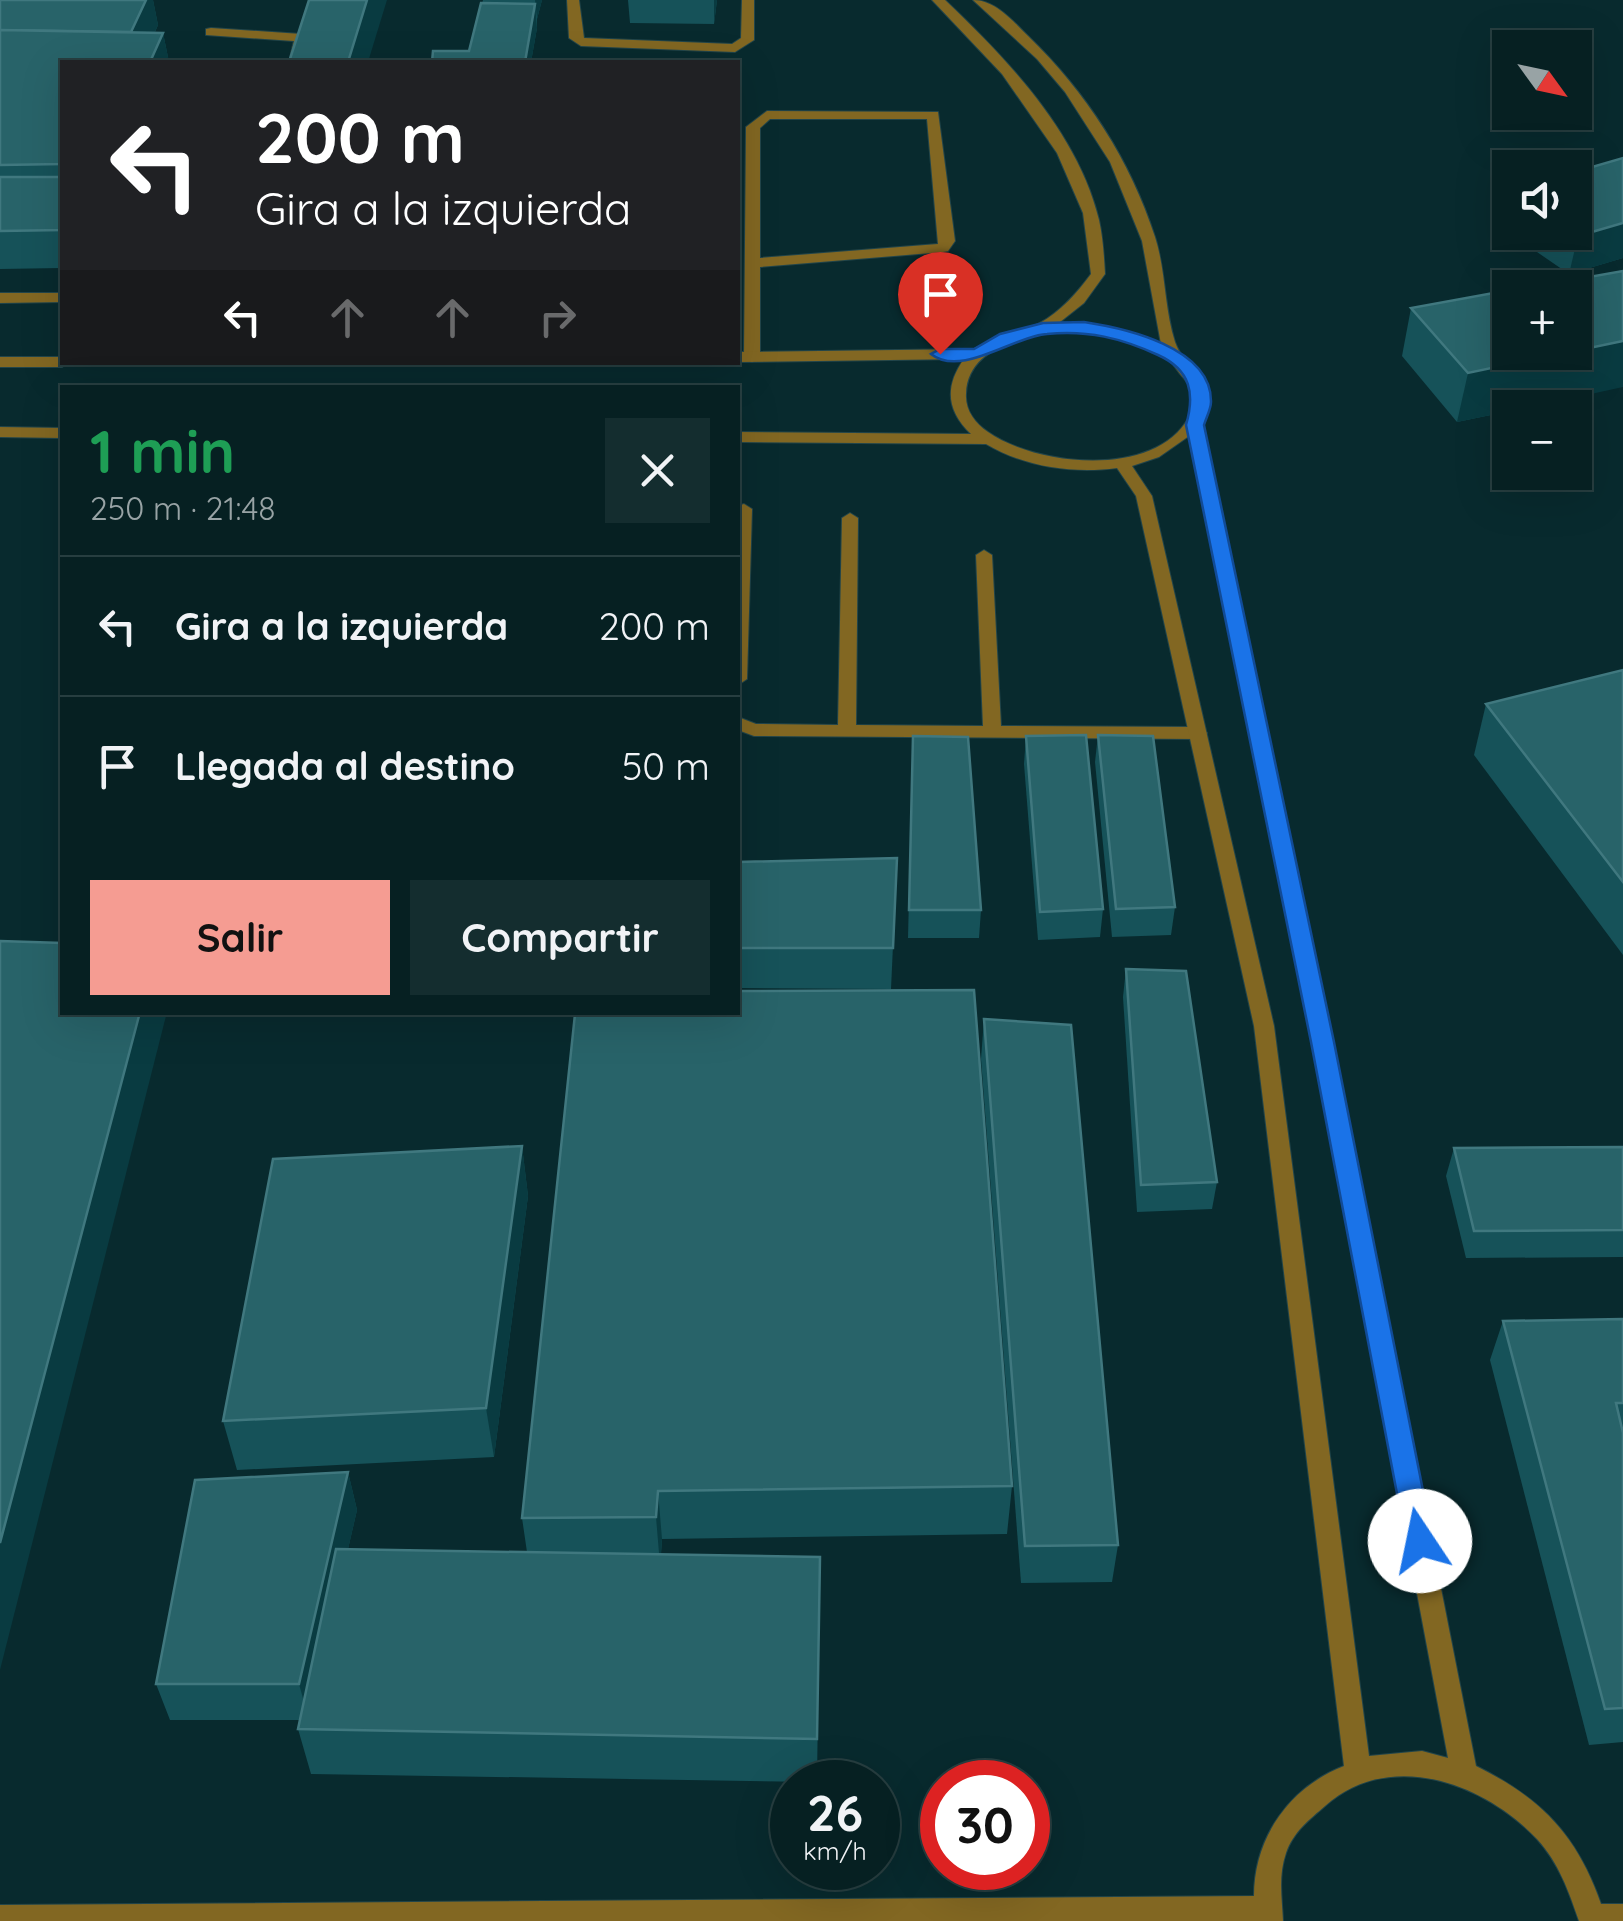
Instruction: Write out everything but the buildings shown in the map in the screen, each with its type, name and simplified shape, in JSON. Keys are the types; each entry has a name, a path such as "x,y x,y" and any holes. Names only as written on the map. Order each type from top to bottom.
{"street":[{"path":"573,0 576,38 581,42 734,48 747,40 748,0"},
{"path":"938,0 981,40 1025,95 1070,161 1091,216 1098,274 1079,300 1043,328"},
{"path":"979,0 1055,68 1111,154 1152,242 1173,356"},
{"path":"211,32 301,38 296,60"},
{"path":"753,263 943,248 948,241 934,115 766,116 756,120 753,263 745,357 977,354"},
{"path":"0,298 60,298"},
{"path":"1195,425 1159,452 1122,464 1078,466 1034,460 987,439 964,418 956,393 962,370 977,354 1006,338 1043,328 1084,327 1125,334 1173,356 1194,377 1202,401 1195,425 1323,1042 1464,1772"},
{"path":"0,362 60,362"},
{"path":"0,432 60,433"},
{"path":"740,438 987,439"},
{"path":"1122,464 1144,496 1264,1026 1357,1768"},
{"path":"740,622 744,509"},
{"path":"847,731 850,518"},
{"path":"984,555 992,732"},
{"path":"740,723 754,730 1198,734"},
{"path":"0,1918 1269,1915 1270,1860 1280,1832 1312,1792 1357,1768 1410,1760 1464,1772 1537,1816 1573,1863 1593,1919 1623,1917"}],"route":[{"path":"940,354 977,354 1006,338 1043,328 1084,327 1125,334 1149,344 1173,356 1194,377 1202,401 1195,425 1323,1042 1420,1541"}]}
